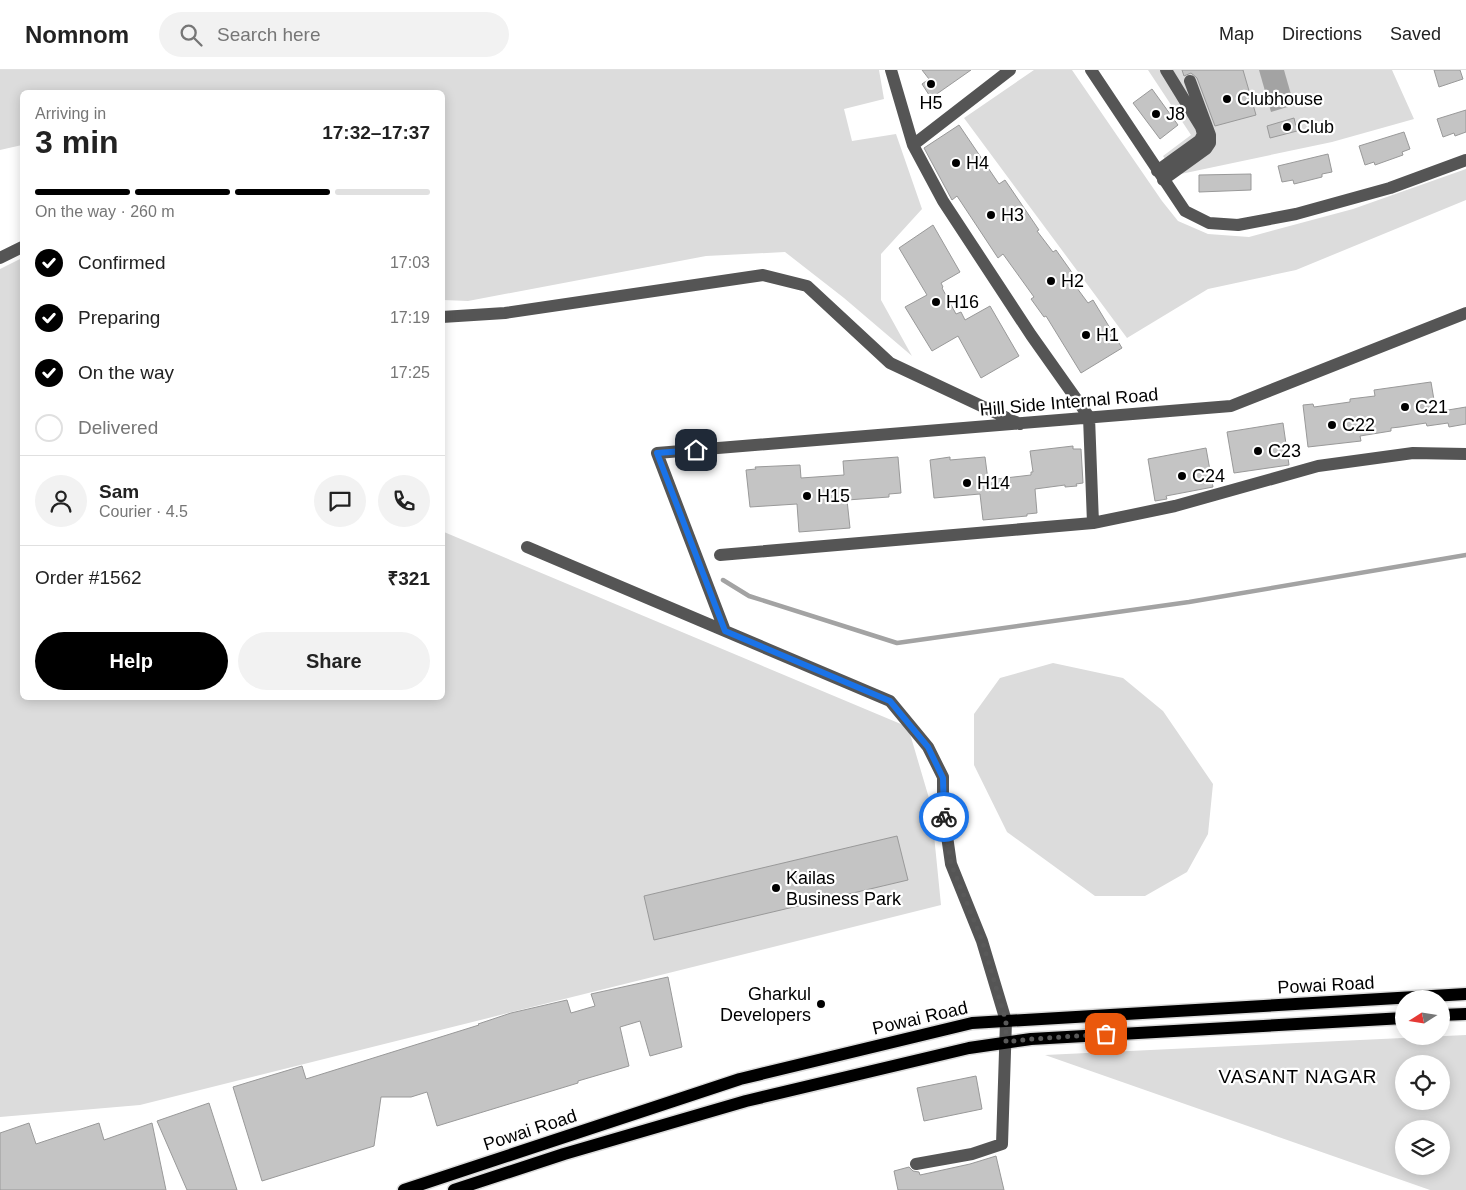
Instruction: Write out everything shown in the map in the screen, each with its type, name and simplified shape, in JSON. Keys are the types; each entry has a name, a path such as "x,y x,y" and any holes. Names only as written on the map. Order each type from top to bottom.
{"main road":[{"name":"Powai Road","path":"404,1190 740,1079 972,1022 1466,994"},
{"path":"1197,1010 1198,1029"},
{"path":"1450,1015 1466,1014"},
{"name":"Powai Road","path":"454,1190 564,1154 746,1101 970,1048 1032,1039 1395,1018"}],"street":[{"path":"891,70 913,145 954,216 1031,335 1089,417 1093,523"},
{"path":"913,145 1010,70"},
{"path":"1091,70 1184,211 1209,223 1238,225 1296,214 1390,188 1466,160"},
{"path":"1160,176 1200,140 1203,134 1201,127 1166,70"},
{"path":"1160,176 1206,148 1210,143 1210,135 1190,81"},
{"path":"0,258 20,248"},
{"path":"445,317 505,313 763,275 808,286 890,363 1020,424"},
{"name":"Hill Side Internal Road","path":"725,631 657,453 1231,406 1466,313"},
{"path":"720,555 1093,523 1175,506 1318,466 1413,453 1466,454"},
{"path":"527,547 890,701 928,747 943,778 943,808 951,864 982,940 1006,1021 1006,1042 1002,1144 972,1154 916,1164"}],"shaded area":[{"path":"0,70 879,70 884,99 844,109 852,141 896,134 922,209 881,254 881,300 912,356 844,298 785,252 706,256 468,301 445,300 445,90 20,90 20,145 0,150"},
{"path":"1034,70 1072,70 1162,201 1178,221 1208,234 1249,237 1353,209 1466,169 1466,200 1296,270 1208,289 1127,338 964,118"},
{"name":"Club","path":"1148,70 1392,70 1414,119 1332,142 1176,175 1163,156 1191,135"},
{"path":"1259,70 1284,70 1294,105 1271,112"},
{"path":"20,259 20,700 445,700 445,532 908,727 931,805 941,905 140,1105 0,1117 0,269"},
{"path":"1053,663 1123,678 1163,711 1213,784 1208,834 1187,872 1145,896 1095,896 1007,832 974,765 974,714 1000,678"},
{"path":"1466,1035 1466,1190 1430,1190 1045,1055 1395,1038 1395,1045 1450,1045 1450,1036"}],"building":[{"name":"H5","path":"922,70 971,70 931,98 922,84 929,79"},
{"name":"Clubhouse","path":"1182,70 1243,70 1256,115 1215,126 1197,78 1191,73 1184,76"},
{"path":"1434,70 1460,70 1463,79 1439,87"},
{"name":"J8","path":"1152,89 1178,125 1160,139 1133,103"},
{"path":"1466,110 1466,132 1455,136 1454,133 1443,137 1437,119"},
{"path":"1294,118 1297,131 1270,138 1267,126"},
{"path":"959,125 999,184 1005,180 1039,230 1037,231 1053,252 1056,250 1078,281 1074,284 1088,303 1093,300 1122,348 1081,373 1046,316 1044,317 1031,299 1034,297 1003,254 998,258 957,196 952,200 924,148"},
{"path":"1404,132 1410,149 1402,152 1403,155 1375,165 1374,162 1365,165 1359,146"},
{"path":"1328,154 1332,172 1322,174 1322,177 1294,184 1293,180 1282,182 1278,166"},
{"path":"1251,174 1251,190 1199,192 1199,175"},
{"name":"H16","path":"933,225 960,272 941,283 956,314 961,312 965,320 990,306 1019,356 981,378 958,336 932,351 905,307 927,295 899,248"},
{"path":"1431,382 1436,412 1466,407 1466,424 1449,427 1448,423 1427,426 1426,423 1391,428 1391,431 1360,436 1361,441 1308,447 1303,405 1313,404 1314,407 1350,402 1350,399 1375,396 1374,390"},
{"name":"C23","path":"1283,423 1289,465 1234,473 1227,432"},
{"name":"H14","path":"1073,446 1073,449 1081,449 1083,483 1076,484 1077,486 1065,487 1065,485 1035,489 1037,513 1027,514 1027,516 983,520 980,494 934,498 930,460 950,457 950,460 985,457 988,480 1031,475 1031,472 1033,472 1030,451"},
{"name":"C24","path":"1206,448 1213,487 1166,496 1167,499 1155,501 1148,459"},
{"name":"H15","path":"898,457 901,493 889,494 889,497 847,500 850,528 799,532 797,504 750,507 746,470 756,469 755,467 800,465 801,478 844,475 843,461"},
{"name":"Kailas Business Park","path":"897,836 908,880 654,940 644,896"},
{"path":"668,977 682,1047 650,1056 640,1021 620,1027 629,1066 437,1126 427,1092 411,1097 381,1097 374,1146 262,1181 233,1087 302,1066 306,1079 479,1025 511,1013 567,1000 571,1013 595,1006 591,994"},
{"path":"976,1076 982,1109 924,1121 917,1088"},
{"path":"209,1103 237,1190 187,1190 157,1121"},
{"path":"29,1123 36,1144 99,1123 104,1140 152,1123 166,1190 0,1190 0,1133"},
{"path":"996,1156 1004,1190 898,1190 894,1171 909,1167 913,1171 919,1172 920,1175"}],"waterway":[{"path":"723,580 749,596 897,643 1189,602 1466,555"}],"way so far":[{"path":"944,817 951,864 982,940 1006,1021 1006,1042 1106,1034"}],"place":[{"name":"H5","path":"931,84"},
{"name":"Clubhouse","path":"1227,99"},
{"name":"J8","path":"1156,114"},
{"name":"Club","path":"1287,127"},
{"name":"H4","path":"956,163"},
{"name":"H3","path":"991,215"},
{"name":"H2","path":"1051,281"},
{"name":"H16","path":"936,302"},
{"name":"H1","path":"1086,335"},
{"name":"C21","path":"1405,407"},
{"name":"C22","path":"1332,425"},
{"name":"C23","path":"1258,451"},
{"name":"C24","path":"1182,476"},
{"name":"H14","path":"967,483"},
{"name":"H15","path":"807,496"},
{"name":"Kailas Business Park","path":"776,888"},
{"name":"Gharkul Developers","path":"821,1004"}],"district":[{"name":"VASANT NAGAR","path":"1298,1076"}],"route":[{"path":"696,450 657,453 725,631 890,701 928,747 943,778 944,817"}]}
